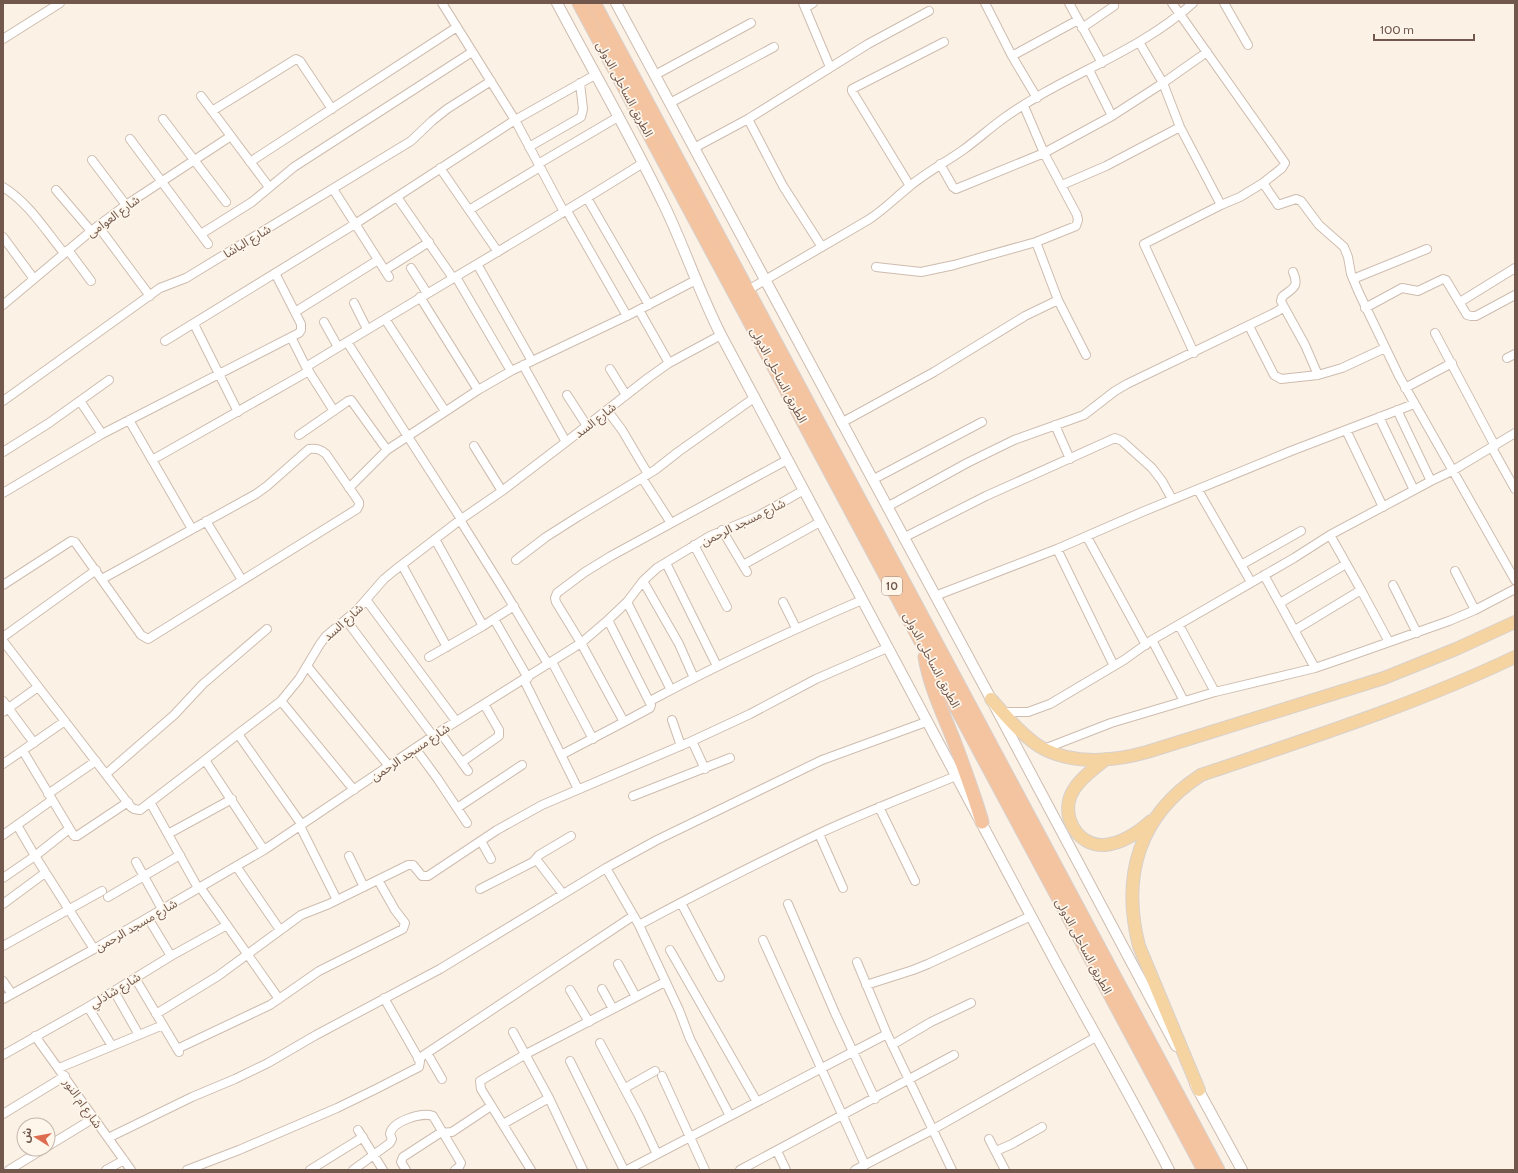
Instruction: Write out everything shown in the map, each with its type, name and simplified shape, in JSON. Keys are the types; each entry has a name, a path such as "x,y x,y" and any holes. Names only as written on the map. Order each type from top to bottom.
{"highway":[{"name":"الطريق الساحلى الدولى","path":"579,3 1204,1170"},
{"name":"الطريق الساحلى الدولى","path":"594,3 1218,1170"},
{"path":"923,644 933,691 974,794 982,822"}],"main road":[{"path":"991,698 1002,712 1033,742 1044,749 1076,758 1091,760 1127,757 1384,678 1456,649 1515,622"},
{"path":"1106,759 1080,782 1070,796 1068,812 1071,823 1076,832 1089,842 1106,845 1135,833 1158,814 1178,792 1201,776 1394,708 1468,679 1515,657"},
{"path":"1158,814 1144,837 1136,862 1133,888 1134,924 1139,946 1199,1090"}],"street":[{"path":"3,39 60,3"},
{"path":"442,3 515,120 565,212 627,316"},
{"path":"557,3 666,208 721,335 754,398 926,722 982,822 1031,916 1169,1170"},
{"path":"616,3 766,280 903,538 991,698 1242,1170"},
{"path":"813,3 804,5 830,67"},
{"path":"985,3 1012,56 1037,98"},
{"path":"1069,3 1102,63"},
{"path":"1172,3 1284,160 1285,165 1263,183 1240,197 1221,205 1144,245 1194,353"},
{"path":"748,290 880,213 910,186 964,149 1004,118 1037,98 1139,42 1180,14 1193,3"},
{"path":"1224,3 1248,45"},
{"path":"1082,28 1114,6"},
{"path":"694,148 748,119 868,44 929,11"},
{"path":"1012,56 1078,20"},
{"path":"654,75 751,22"},
{"path":"250,162 457,27"},
{"path":"910,186 852,89 944,42"},
{"path":"1139,42 1163,83 1180,127 1221,205"},
{"path":"670,103 774,47"},
{"path":"201,234 246,206 294,167 472,52"},
{"path":"940,164 953,187 956,189 1044,153 1112,116 1207,52"},
{"path":"212,111 296,59 300,61 332,109"},
{"path":"1089,70 1112,116"},
{"path":"165,341 355,224 515,120 595,75"},
{"name":"شارع الباشا","path":"3,401 166,285 186,278 333,190 410,141 442,113 491,81"},
{"path":"529,147 581,117 583,109 580,83"},
{"path":"201,96 269,187"},
{"path":"876,267 920,272 954,265 1036,242 1078,224 1077,215 1044,153 1024,106"},
{"path":"469,210 618,117"},
{"path":"163,119 226,202"},
{"path":"748,119 784,186 822,247"},
{"path":"1062,186 1106,166 1180,127"},
{"name":"شارع العوامى","path":"3,305 94,229 126,205 231,136"},
{"path":"130,139 208,244"},
{"path":"92,160 126,205"},
{"path":"152,460 238,412 367,329 565,212 643,163"},
{"path":"440,168 498,252"},
{"path":"1263,183 1278,205 1296,200 1301,201 1319,225 1344,247 1353,279 1365,308 1405,388 1515,580"},
{"path":"3,187 25,205 91,282"},
{"path":"56,190 94,229 150,296"},
{"path":"333,190 387,274 429,242"},
{"path":"397,197 455,278 511,371"},
{"path":"587,198 649,304"},
{"path":"3,237 34,279"},
{"path":"1036,242 1058,300 1086,355"},
{"path":"1353,279 1427,249"},
{"path":"295,312 378,260"},
{"path":"477,264 532,361"},
{"path":"411,268 424,295 478,390"},
{"path":"1460,302 1515,268"},
{"path":"1293,272 1296,279 1295,285 1292,290 1281,298 1282,304 1305,344 1318,375"},
{"path":"3,492 102,434 291,337 301,330 301,324 275,273"},
{"path":"1365,308 1402,288 1418,291 1443,278 1446,280 1467,315 1473,316 1515,295"},
{"path":"349,488 387,450 478,390 511,371 627,316 696,280"},
{"path":"842,423 934,372 1025,316 1058,300"},
{"path":"354,303 367,329"},
{"path":"887,507 1014,440 1056,426 1084,414 1115,391 1249,326 1284,307"},
{"path":"639,310 669,363"},
{"path":"385,318 445,411"},
{"path":"324,322 338,347"},
{"path":"194,324 238,412"},
{"path":"1249,326 1276,377 1281,379 1318,375 1342,368 1385,348"},
{"path":"1435,333 1452,363 1515,489"},
{"name":"شارع السد","path":"128,802 131,807 136,810 142,808 281,701 307,666 326,636 367,601 384,579 669,363 721,335"},
{"path":"291,337 307,369 334,411"},
{"path":"347,342 408,436 550,663 593,739"},
{"path":"1507,358 1515,354"},
{"path":"1405,388 1452,363"},
{"path":"523,365 566,442"},
{"path":"610,369 626,395"},
{"path":"3,452 44,427 109,380"},
{"path":"567,395 587,426"},
{"path":"516,560 579,516 645,476 754,398"},
{"path":"80,401 102,434"},
{"path":"299,436 348,401 353,401 387,450"},
{"path":"935,596 1087,537 1172,500 1414,404"},
{"path":"607,410 622,430 671,523"},
{"path":"1397,410 1431,481"},
{"path":"1379,417 1414,490"},
{"path":"129,420 192,529"},
{"path":"872,480 982,422"},
{"path":"1056,426 1070,459"},
{"path":"1346,430 1383,507"},
{"path":"1002,712 1028,712 1045,706 1114,666 1149,642 1330,535 1452,471 1515,433"},
{"path":"903,538 992,493 1112,439 1118,439 1152,468 1162,481 1172,500"},
{"path":"474,446 502,491"},
{"path":"3,585 24,570 74,541 141,635 148,639 356,509 360,504 326,454 321,450 309,448 256,494 102,579"},
{"path":"624,722 581,643 556,602 555,598 557,593 585,572 611,556 787,460"},
{"name":"شارع مسجد الرحمن","path":"3,999 94,950 264,850 456,721 526,679 581,643 627,602 643,581 666,563 694,545 722,530 758,516 804,490"},
{"path":"1198,490 1251,582"},
{"path":"206,521 242,580"},
{"path":"722,530 745,568 820,522"},
{"path":"1241,564 1301,531"},
{"path":"1330,535 1389,642"},
{"path":"1087,537 1184,701"},
{"path":"435,539 483,626"},
{"path":"694,545 727,607"},
{"path":"1057,549 1114,666"},
{"path":"666,563 717,666"},
{"path":"1280,603 1346,564"},
{"path":"402,565 447,647"},
{"path":"3,637 96,570"},
{"path":"1455,571 1475,610"},
{"path":"1264,575 1315,668"},
{"path":"643,581 679,644 694,678"},
{"path":"1393,585 1417,632"},
{"path":"1044,749 1111,723 1184,701 1315,668 1475,610 1515,589"},
{"path":"1295,630 1361,590"},
{"path":"650,701 717,666 796,628 862,600"},
{"path":"367,601 456,721"},
{"path":"627,602 671,690"},
{"path":"783,602 796,628"},
{"path":"429,657 483,626 514,606"},
{"path":"494,619 526,679 578,789"},
{"path":"346,620 468,771"},
{"path":"561,754 593,739 650,708 650,701 608,620"},
{"path":"1179,625 1215,692"},
{"path":"106,774 174,715 203,684 267,629"},
{"path":"3,640 128,802 77,836 74,836 23,751"},
{"path":"156,1014 218,976 301,915 337,900 408,865 413,866 422,876 428,876 481,840 527,812 692,741 750,714 816,679 887,648"},
{"path":"307,666 389,766"},
{"path":"6,710 38,687"},
{"path":"3,701 6,710 34,743"},
{"path":"281,701 354,790"},
{"path":"462,762 499,736 499,730 484,704"},
{"path":"672,720 681,746"},
{"path":"3,764 65,721"},
{"path":"108,1138 192,1097 251,1072 470,951 606,868 657,840 808,766 845,750 926,722"},
{"path":"238,734 301,825 337,900"},
{"path":"692,741 705,769"},
{"path":"415,748 467,823"},
{"path":"633,796 730,758"},
{"path":"206,760 264,850"},
{"path":"3,835 96,761"},
{"path":"457,808 522,765"},
{"path":"639,925 819,834 879,807 956,776"},
{"path":"168,834 232,799"},
{"path":"150,802 199,888 279,999"},
{"path":"879,807 915,881"},
{"path":"17,825 94,950"},
{"path":"3,878 35,856 69,828"},
{"path":"819,834 842,888"},
{"path":"480,889 536,859 539,854 571,836"},
{"path":"481,840 491,859"},
{"path":"3,946 68,909 144,876 180,855"},
{"path":"349,856 364,887"},
{"path":"536,859 563,894"},
{"path":"136,862 162,909"},
{"path":"236,866 280,930"},
{"path":"606,868 639,925 679,1010 690,1040 730,1116"},
{"path":"3,904 45,872"},
{"path":"135,978 178,1051 270,1005 319,972 405,927 403,920 395,910 378,880"},
{"path":"680,903 720,977"},
{"path":"788,904 835,1013 854,1051 875,1099"},
{"path":"418,1059 633,916"},
{"path":"866,985 928,964 1031,916"},
{"path":"148,918 171,956"},
{"name":"شارع شاذلي","path":"3,1055 88,1007 171,956 227,925"},
{"path":"763,940 865,1165"},
{"path":"670,950 757,1102"},
{"path":"857,962 892,1045 952,1170"},
{"path":"618,964 636,997"},
{"path":"3,981 12,994"},
{"path":"532,1170 481,1089 480,1081 526,1054 666,982"},
{"path":"602,989 614,1009"},
{"path":"570,990 589,1022"},
{"path":"114,991 139,1035"},
{"path":"186,1170 239,1150 376,1089 417,1068 420,1064 418,1059 384,998"},
{"path":"892,1045 931,1022 971,1003"},
{"path":"88,1007 112,1046"},
{"path":"59,1068 163,1025"},
{"path":"513,1032 549,1098 583,1170"},
{"path":"627,1170 887,1034"},
{"name":"شارع ام النور","path":"35,1036 131,1170"},
{"path":"855,1170 932,1130 1096,1036"},
{"path":"600,1043 657,1154"},
{"path":"427,1053 442,1079"},
{"path":"740,1170 875,1099 954,1055"},
{"path":"570,1061 624,1170"},
{"path":"624,1088 658,1073 705,1170"},
{"path":"3,1114 65,1076"},
{"path":"503,1124 549,1098"},
{"path":"406,1170 401,1162 402,1159 437,1135 452,1132 491,1106"},
{"path":"352,1170 392,1141 390,1134 392,1129 410,1118 429,1114 433,1116 439,1124 442,1133 461,1163 455,1170"},
{"path":"56,1141 94,1118"},
{"path":"996,1151 1042,1127"},
{"path":"310,1170 361,1134 383,1170"},
{"path":"990,1139 1004,1170"},
{"path":"777,1151 786,1170"},
{"path":"9,1170 30,1157"},
{"path":"106,1170 124,1160"}]}
